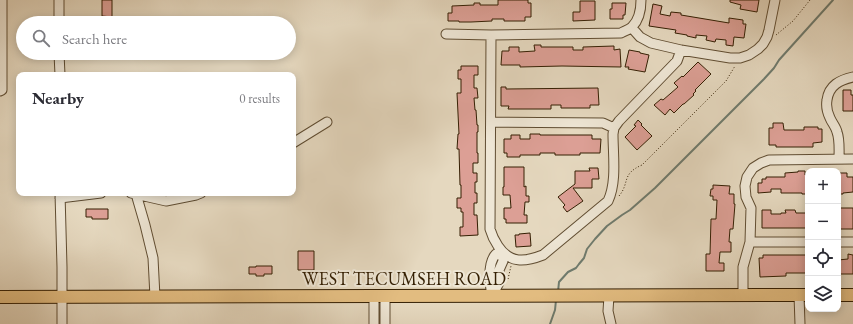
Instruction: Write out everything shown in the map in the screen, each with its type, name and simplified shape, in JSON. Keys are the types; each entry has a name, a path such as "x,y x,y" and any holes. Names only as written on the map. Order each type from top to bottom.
{"main road":[{"name":"WEST TECUMSEH ROAD","path":"0,297 803,295"},
{"path":"841,295 853,295"}],"street":[{"path":"0,91 2,90 2,0"},
{"path":"59,0 59,16"},
{"path":"446,34 491,35 620,33 632,28 641,9 641,0"},
{"path":"632,28 640,37 651,42 681,50 730,58 740,58 749,55 763,44 767,37 775,0"},
{"path":"491,35 490,228 492,237 502,252 510,258 522,260 543,255 608,201 614,184 614,128 676,61 681,50"},
{"path":"60,60 60,72"},
{"path":"839,159 839,138 827,111 828,96 829,91 839,82 853,77"},
{"path":"296,141 327,122"},
{"path":"491,122 603,123 614,128"},
{"path":"743,295 743,267 750,242 751,208 746,197 745,186 747,177 753,168 761,162 769,160 853,160"},
{"path":"60,196 62,324"},
{"path":"133,196 145,225 153,258 155,297"},
{"path":"142,196 166,201 191,196"},
{"path":"750,242 805,242"},
{"path":"841,242 853,242"},
{"path":"492,296 500,281 499,270 503,261 502,252"},
{"path":"492,296 489,282 491,268 496,254 502,252"},
{"path":"800,324 803,295"},
{"path":"374,324 380,296"},
{"path":"380,296 385,324"},
{"path":"609,296 608,311 611,324"}],"path":[{"path":"772,38 793,21 810,0"},
{"path":"617,197 621,193 631,171 642,165 726,81 737,64"},
{"path":"500,281 508,281 511,264"}],"building":[{"path":"102,0 112,0 112,16 102,16"},
{"path":"498,0 528,0 528,3 531,3 531,17 525,17 525,21 504,21 504,19 492,19 492,21 471,22 448,21 448,13 452,13 452,6 474,5 474,3 480,3 480,5 498,5"},
{"path":"730,0 759,0 757,12 740,9 741,5 730,2"},
{"path":"580,1 595,1 595,20 573,21 573,12 580,12"},
{"path":"612,3 626,3 625,15 623,15 623,19 610,19 610,9 612,9"},
{"path":"653,4 662,6 660,14 670,16 671,12 729,23 729,18 743,20 743,24 746,24 744,38 734,37 733,46 726,45 726,40 716,39 715,42 706,40 707,36 696,35 696,38 675,33 676,30 649,26"},
{"path":"534,45 541,45 541,47 573,47 573,50 583,50 583,47 614,46 614,50 620,49 621,67 520,67 520,65 501,65 502,51 509,51 509,47 519,47 519,52 535,51"},
{"path":"629,50 649,55 645,72 628,69 629,67 625,67"},
{"path":"698,62 711,74 695,90 694,95 674,113 670,109 665,115 654,105 661,99 663,100 678,87 674,83 682,76 683,77"},
{"path":"461,66 478,66 478,75 474,75 474,88 477,88 478,98 474,98 478,125 478,163 473,163 473,173 477,173 475,193 477,193 477,203 474,203 474,215 477,215 478,235 460,236 460,227 463,227 463,212 461,212 461,208 457,208 457,198 461,198 461,185 459,149 457,149 459,134 457,93 461,93 461,79 458,79 458,70 461,70"},
{"path":"501,87 506,87 506,89 598,88 599,105 590,105 590,108 561,108 561,105 551,105 551,109 508,109 509,106 501,106"},
{"path":"843,90 851,90 851,95 853,95 853,111 843,111"},
{"path":"638,120 652,136 637,150 625,137 636,126 634,125"},
{"path":"773,123 783,123 784,130 804,130 804,127 818,127 818,129 822,129 822,142 813,143 813,147 776,147 776,145 769,145 769,128 773,128"},
{"path":"530,134 592,135 592,139 601,139 600,153 555,155 555,153 540,153 540,155 520,155 520,157 507,157 507,153 504,153 504,139 511,139 511,135 520,135 520,139 530,139"},
{"path":"504,167 524,167 524,187 526,186 526,196 529,196 529,202 525,202 524,215 527,215 527,223 506,223 506,219 504,219 504,208 511,208 510,195 503,195"},
{"path":"589,168 598,168 599,179 592,179 592,188 573,188 583,201 567,212 563,207 565,205 558,197 575,184 575,171 590,171"},
{"path":"805,171 805,194 781,193 781,189 771,189 771,192 758,193 758,183 762,183 762,179 766,179 766,177 785,177 785,173"},
{"path":"841,173 847,173 847,177 853,177 853,192 841,194"},
{"path":"713,185 730,186 729,194 734,194 735,204 733,229 730,229 729,242 731,242 731,252 720,252 719,263 724,263 724,271 706,271 706,254 710,254 711,219 716,219 717,200 713,200 713,196 710,196"},
{"path":"841,208 853,208 853,229 841,229"},
{"path":"86,209 108,209 108,219 92,219 92,217 86,217"},
{"path":"762,210 771,210 771,214 786,213 785,210 795,210 796,213 805,213 805,228 762,228"},
{"path":"530,233 531,246 516,247 515,235"},
{"path":"298,251 314,251 314,270 298,270"},
{"path":"848,254 853,255 853,274 841,274 841,260 848,259"},
{"path":"763,255 805,255 805,273 786,273 786,276 760,277 759,258 763,258"},
{"path":"272,266 272,274 256,276 256,274 249,274 249,267"}],"waterway":[{"path":"558,292 559,282 568,272 576,268 584,258 587,249 607,226 630,210 655,188 764,79 779,60 833,0"},
{"path":"550,324 555,310 556,300"}]}
